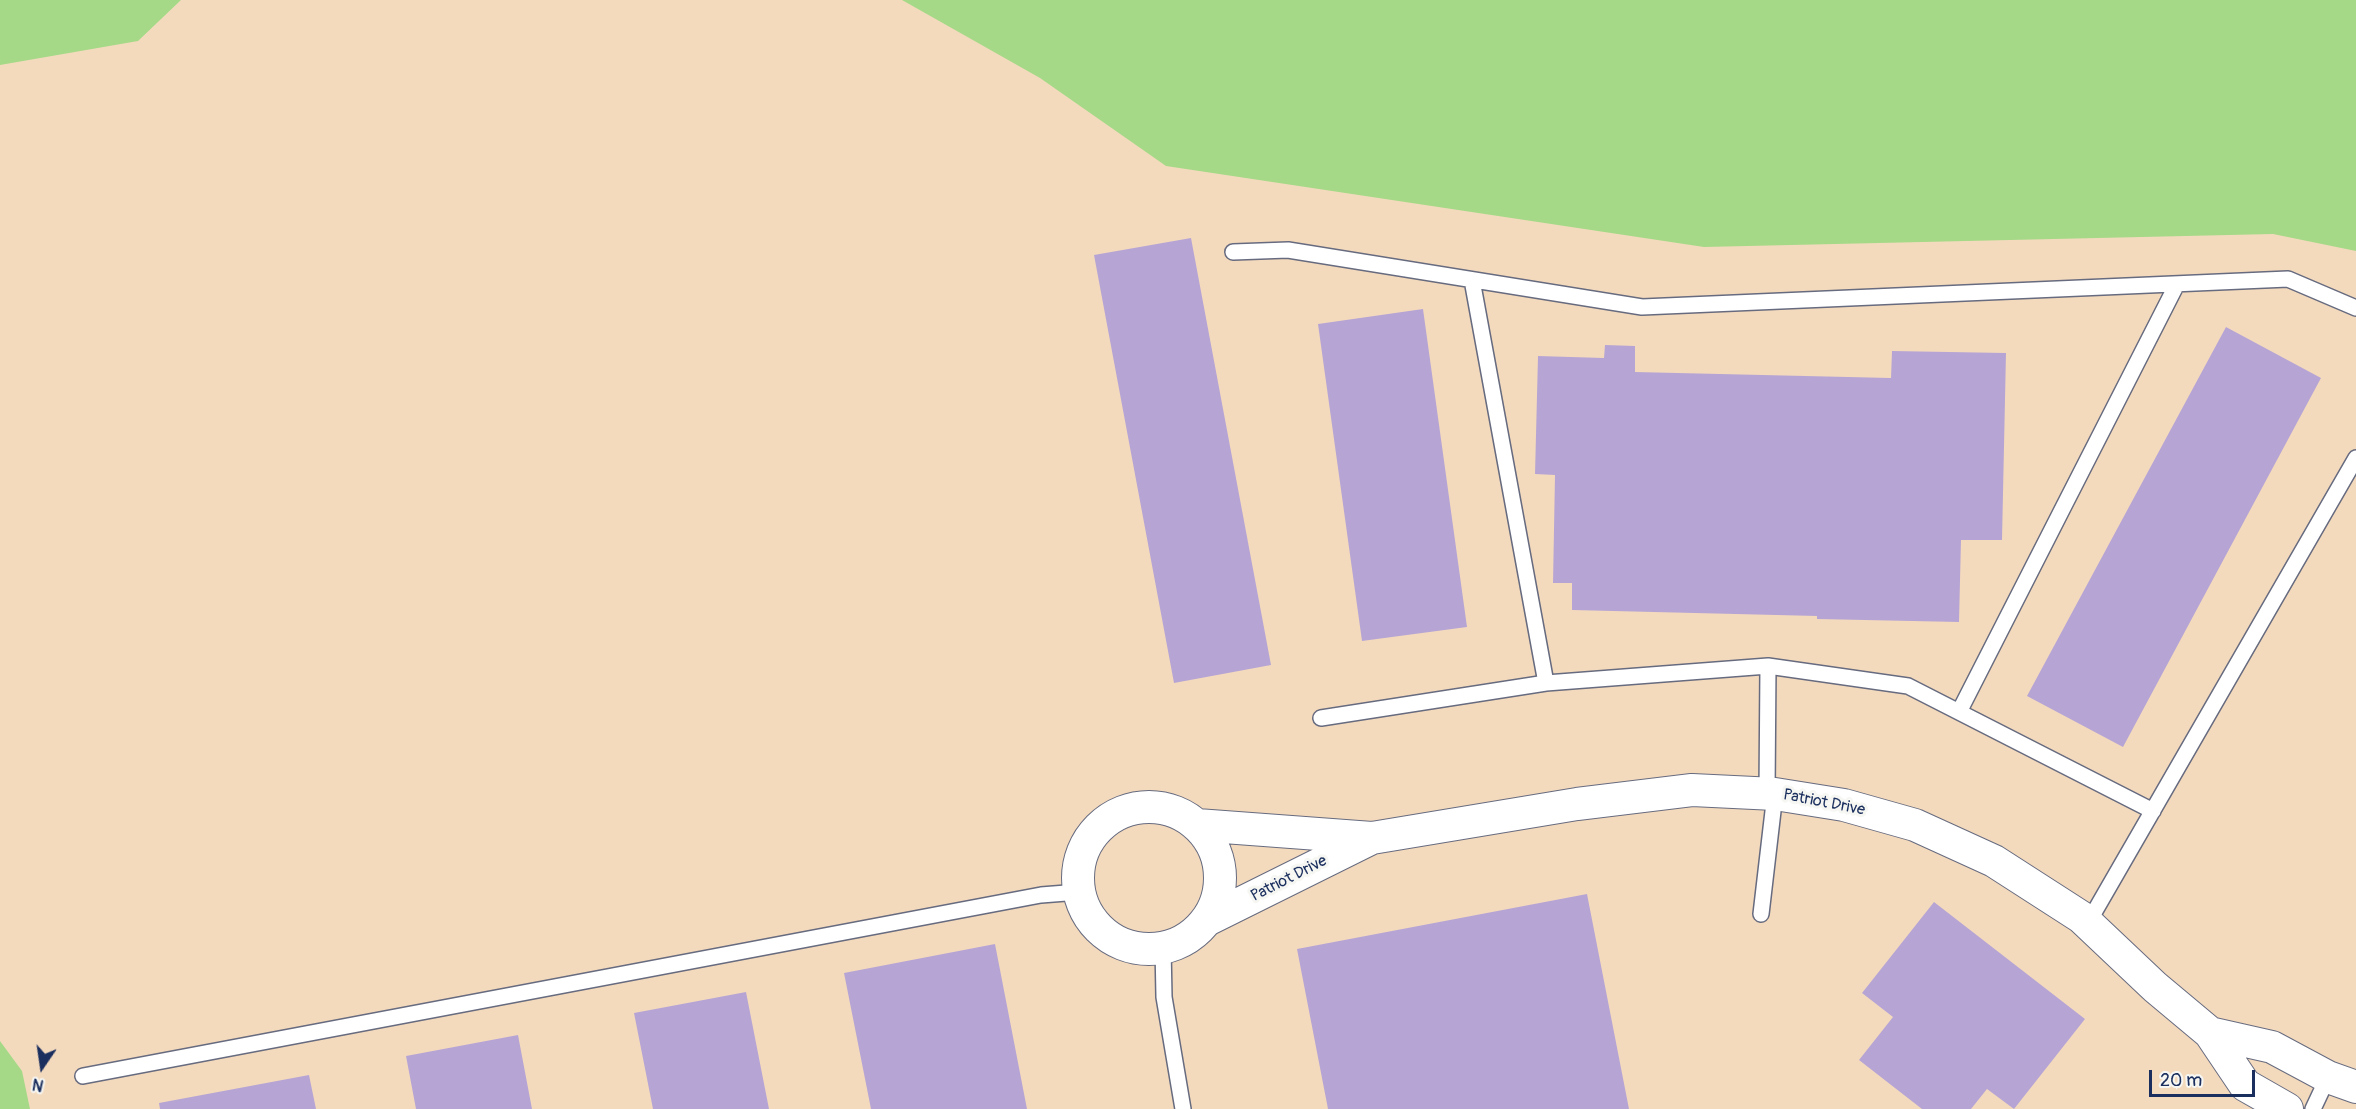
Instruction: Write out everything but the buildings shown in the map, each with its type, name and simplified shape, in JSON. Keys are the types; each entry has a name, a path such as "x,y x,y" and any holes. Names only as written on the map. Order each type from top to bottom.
{"street":[{"name":"Patriot Drive","path":"1197,825 1372,838 1577,804 1692,790 1771,794 1844,805 1914,825 1994,861 2088,923 2155,987 2210,1033 2245,1085 2287,1109"},
{"path":"1156,807 1178,812 1197,825 1210,840 1218,860 1221,881 1217,901 1207,920 1194,933 1180,942 1163,948 1141,948 1119,942 1101,930 1087,913 1079,892 1078,870 1084,849 1096,830 1113,816 1134,808 1156,807"},
{"name":"Patriot Drive","path":"1207,920 1372,838"},
{"name":"Patriot Drive","path":"2210,1033 2272,1047 2342,1082"}],"lane":[{"path":"1233,252 1288,250 1642,307 2289,279 2356,308"},
{"path":"1472,279 1546,683"},
{"path":"1959,712 2177,284"},
{"path":"2088,923 2356,458"},
{"path":"1761,914 1771,794 1768,666"},
{"path":"1321,718 1546,683 1768,666 1908,686 2153,811"},
{"path":"83,1076 1041,895 1079,892"},
{"path":"1163,948 1164,997 1183,1109"},
{"path":"2313,1109 2342,1082"}],"green space":[{"path":"0,0 181,0 138,41 0,65"},
{"path":"902,0 2356,0 2356,251 2273,234 1704,247 1166,166 1040,78"},
{"path":"0,1041 22,1071 30,1109 0,1109"}]}
